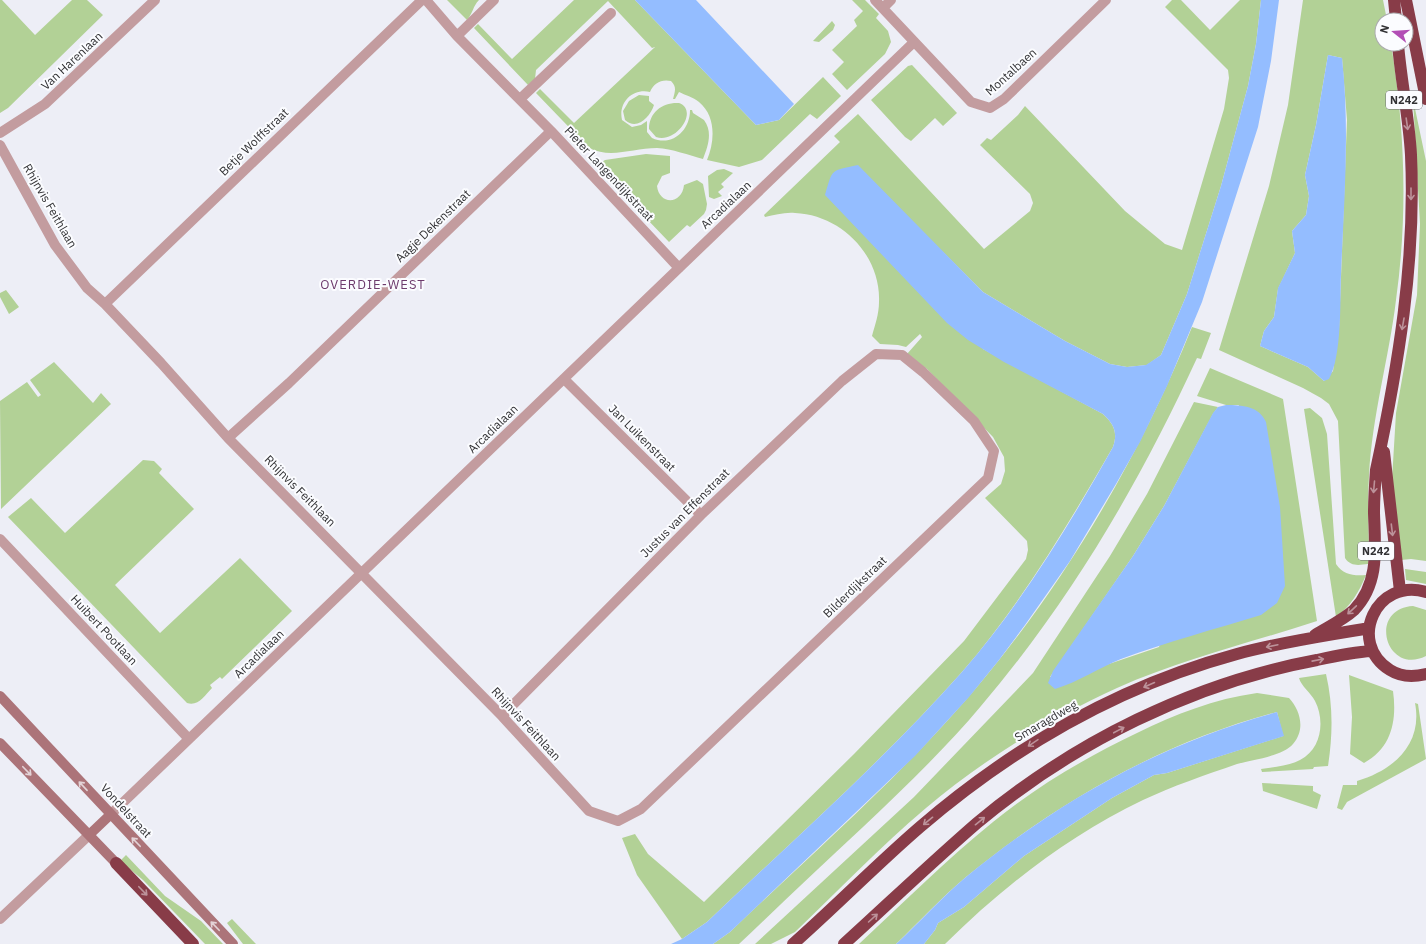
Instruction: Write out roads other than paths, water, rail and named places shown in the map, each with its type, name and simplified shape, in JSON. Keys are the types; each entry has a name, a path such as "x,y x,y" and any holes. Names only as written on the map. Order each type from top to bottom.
{"highway":[{"path":"1394,0 1395,12"},
{"name":"N242","path":"1406,0 1426,99"},
{"name":"N242","path":"1310,638 1354,610 1368,591 1373,576 1376,548 1374,493 1376,470 1384,435 1404,315 1412,218 1411,156 1399,52"},
{"name":"N242","path":"1384,435 1385,470 1400,592"},
{"path":"1426,592 1408,590 1400,592 1380,604 1373,614 1369,628 1369,638 1372,651 1379,661 1394,672 1408,676 1426,674"},
{"name":"Smaragdweg","path":"793,944 920,828 987,773 1041,738 1098,709 1165,678 1237,654 1310,638 1369,628"},
{"path":"844,944 984,818 1043,774 1110,734 1187,697 1255,674 1306,662 1372,651"},
{"path":"116,863 193,944"}],"street":[{"name":"Van Harenlaan","path":"0,133 45,104 156,0"},
{"name":"Betje Wolffstraat","path":"105,304 422,0"},
{"name":"Pieter Langendijkstraat","path":"426,0 457,36 551,131 679,268"},
{"path":"457,36 494,0"},
{"path":"875,0 914,42"},
{"path":"882,8 891,0"},
{"name":"Montalbaen","path":"914,42 971,102 990,108 1004,99 1106,0"},
{"path":"520,99 611,13"},
{"name":"Arcadialaan","path":"89,835 914,42"},
{"name":"Aagje Dekenstraat","path":"228,438 294,377 551,131"},
{"name":"Rhijnvis Feithlaan","path":"0,145 55,245 87,288 105,304 228,438 502,716 589,811 618,821"},
{"name":"Justus van Effenstraat","path":"502,716 701,515 842,380 876,354 902,355"},
{"name":"Bilderdijkstraat","path":"618,821 641,809 988,478 994,451 974,421 923,372 902,355"},
{"name":"Jan Luikenstraat","path":"564,379 701,515"},
{"name":"Huibert Pootlaan","path":"0,539 189,739"},
{"name":"Vondelstraat","path":"0,696 110,815 233,944"},
{"path":"0,743 116,863"},
{"path":"0,919 89,835"}],"water":[{"path":"635,0 696,0 794,104 779,120 756,125"},
{"path":"1261,0 1279,0 1271,61 1258,127 1202,302 1167,386 1140,442 1070,561 999,660 969,697 915,756 730,932 713,944 671,944 682,939 707,922 869,769 962,672 984,646 1043,564 1113,447 1115,437 1114,429 1110,421 1103,414 1004,362 968,340 947,323 825,195 832,175 834,172 842,168 858,165 983,292 1065,341 1110,364 1127,367 1146,365 1161,355 1187,294 1221,186 1248,86 1256,44"},
{"path":"1328,55 1342,58 1346,112 1346,139 1338,343 1333,369 1329,379 1324,381 1308,367 1260,346 1264,331 1274,317 1278,288 1295,253 1292,231 1306,215 1309,196 1305,175 1316,125"},
{"path":"1226,405 1244,406 1254,410 1263,417 1266,422 1280,507 1285,586 1277,603 1261,615 1173,641 1121,659 1072,683 1055,689 1048,683 1053,671 1133,556 1164,506 1213,413 1218,407"},
{"path":"1277,712 1284,736 1167,773 1154,775 1112,798 1024,856 964,907 938,923 935,930 924,944 896,944 966,877 1038,823 1075,799 1152,758 1192,740"}],"district":[{"name":"OVERDIE-WEST","path":"373,284"}]}
